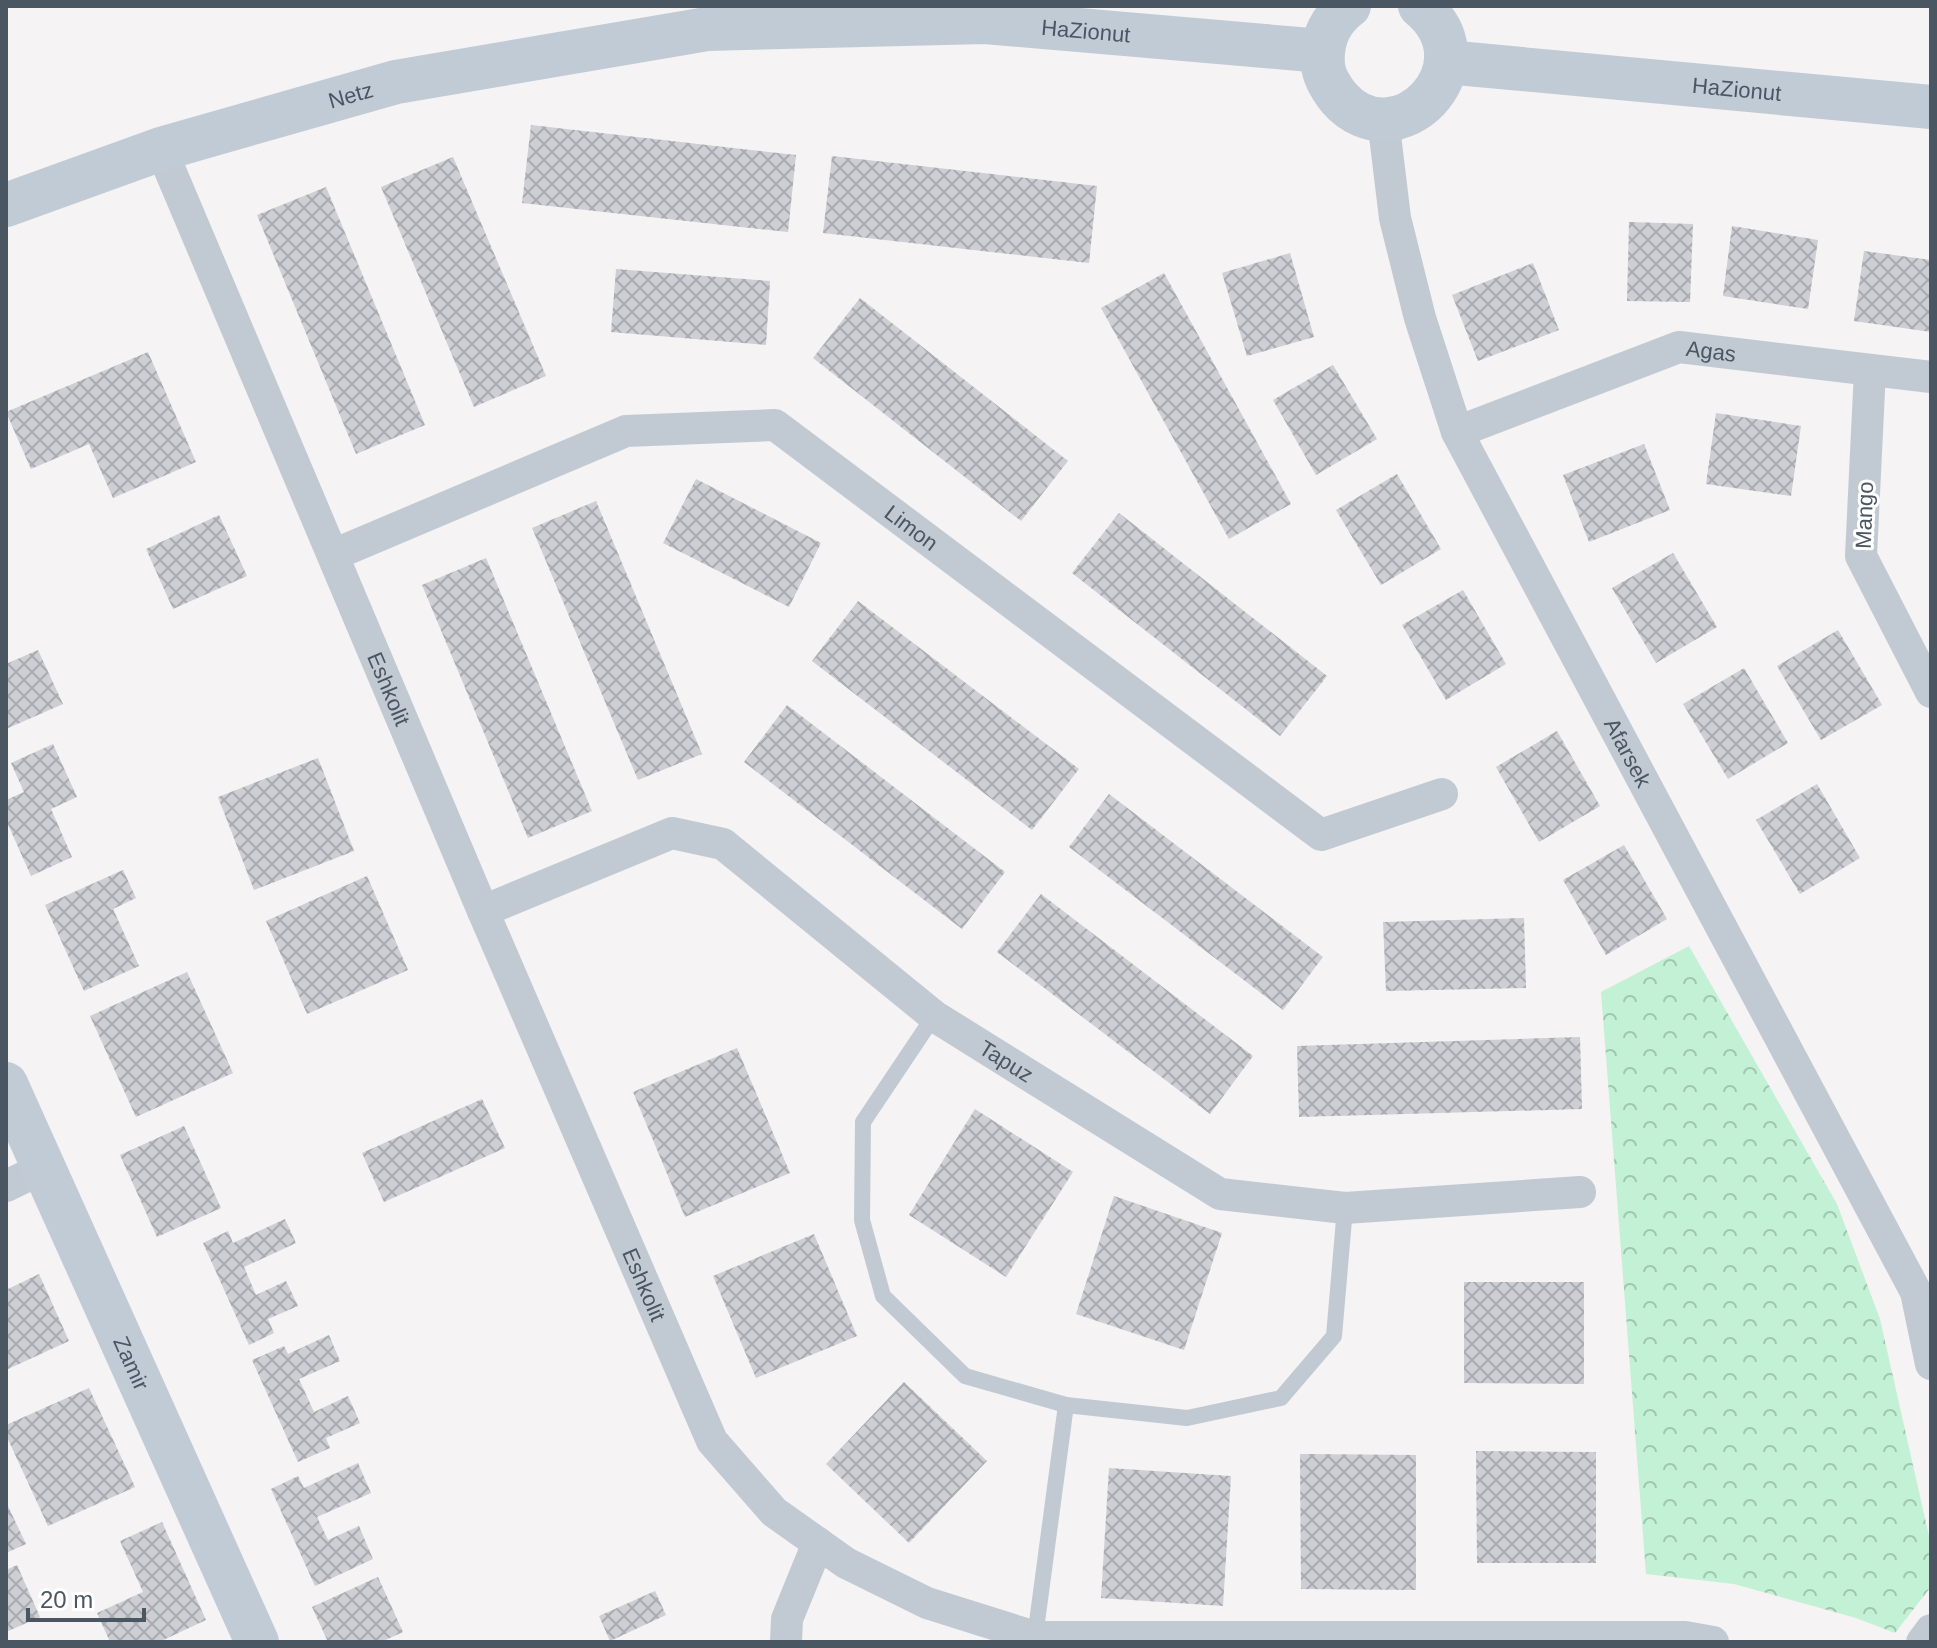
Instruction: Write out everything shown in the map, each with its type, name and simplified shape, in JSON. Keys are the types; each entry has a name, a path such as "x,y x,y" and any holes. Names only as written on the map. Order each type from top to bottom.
{"street":[{"path":"1349,6 1339,13 1327,30 1322,51 1324,71 1332,90 1345,105 1363,115 1383,119 1403,117 1421,108 1435,93 1444,75 1443,34 1432,16 1420,6"},
{"name":"HaZionut","path":"707,29 985,22 1322,51"},
{"name":"Netz","path":"6,205 161,149 396,82 707,29"},
{"name":"HaZionut","path":"1446,62 1931,107"},
{"name":"Afarsek","path":"1383,119 1395,218 1420,318 1457,432 1916,1292 1931,1364"},
{"name":"Eshkolit","path":"161,149 483,911 712,1441 774,1512 846,1563 927,1603 1035,1637 1685,1637 1713,1642"},
{"name":"Agas","path":"1457,432 1679,347 1931,377"},
{"name":"Mango","path":"1870,370 1861,556 1931,692"},
{"name":"Limon","path":"333,555 626,431 775,425 1321,835 1442,794"},
{"name":"Tapuz","path":"483,911 672,833 723,844 934,1016 1220,1194 1345,1208 1580,1192"},
{"name":"Zamir","path":"6,1084 24,1177 257,1642"},
{"path":"786,1642 787,1619 818,1543"},
{"path":"1922,1642 1931,1630"}],"lane":[{"path":"934,1016 863,1122 862,1220 883,1296 965,1376 1066,1405 1187,1418 1281,1398 1334,1336 1345,1208"},
{"path":"1035,1637 1066,1405"}],"green space":[{"path":"1689,946 1837,1204 1880,1319 1931,1545 1930,1588 1895,1633 1856,1618 1734,1584 1646,1574 1601,992"}],"building":[{"path":"531,125 796,155 788,232 522,203"},
{"path":"832,156 1097,186 1089,263 823,233"},
{"path":"453,157 546,376 474,407 381,187"},
{"path":"326,187 425,425 356,454 257,215"},
{"path":"1629,222 1693,224 1690,302 1627,301"},
{"path":"1732,226 1818,240 1808,309 1723,296"},
{"path":"1864,251 1931,260 1931,332 1854,321"},
{"path":"1290,253 1314,337 1247,356 1222,273"},
{"path":"1533,263 1559,330 1478,361 1452,295"},
{"path":"616,269 770,281 766,345 611,332"},
{"path":"1164,273 1291,504 1229,539 1101,308"},
{"path":"860,298 1068,461 1021,521 813,358"},
{"path":"148,352 196,462 113,498 89,444 31,469 6,412"},
{"path":"1333,365 1377,439 1316,475 1273,400"},
{"path":"1716,413 1801,426 1791,496 1706,484"},
{"path":"1644,444 1670,510 1589,542 1563,475"},
{"path":"1397,474 1441,549 1381,585 1336,510"},
{"path":"696,479 821,543 789,607 663,543"},
{"path":"596,501 702,754 638,780 532,528"},
{"path":"1119,513 1327,676 1280,736 1072,573"},
{"path":"219,515 247,576 173,609 146,549"},
{"path":"1673,553 1717,627 1656,663 1612,588"},
{"path":"486,558 592,811 528,838 422,585"},
{"path":"1463,590 1506,664 1446,700 1402,625"},
{"path":"858,601 1079,769 1032,830 812,661"},
{"path":"1838,630 1882,705 1821,740 1777,666"},
{"path":"38,650 63,704 6,729 6,664"},
{"path":"1744,668 1788,743 1728,779 1683,704"},
{"path":"787,705 1005,872 962,929 744,762"},
{"path":"1557,731 1600,806 1539,842 1496,767"},
{"path":"53,744 77,797 51,809 72,857 31,876 6,820 6,800 24,792 11,763"},
{"path":"318,758 354,851 254,890 218,797"},
{"path":"1817,784 1860,858 1800,894 1756,820"},
{"path":"1109,794 1323,957 1283,1010 1069,847"},
{"path":"1624,845 1667,919 1606,955 1563,880"},
{"path":"123,870 136,898 113,909 139,966 84,991 45,905"},
{"path":"367,876 408,970 307,1014 266,921"},
{"path":"1041,894 1253,1056 1210,1114 997,952"},
{"path":"1524,918 1526,988 1386,991 1383,922"},
{"path":"187,972 233,1073 136,1117 90,1016"},
{"path":"1580,1037 1582,1109 1299,1117 1297,1046"},
{"path":"737,1048 790,1173 685,1217 633,1092"},
{"path":"482,1099 505,1148 384,1202 362,1153"},
{"path":"975,1109 1073,1172 1006,1277 909,1215"},
{"path":"184,1126 221,1208 157,1237 120,1155"},
{"path":"1114,1196 1222,1233 1184,1350 1076,1314"},
{"path":"285,1219 296,1243 244,1267 256,1295 286,1281 298,1306 268,1319 274,1333 249,1345 203,1243 228,1231 233,1243"},
{"path":"814,1234 857,1336 756,1378 713,1276"},
{"path":"39,1274 69,1341 6,1370 6,1290"},
{"path":"1464,1282 1584,1282 1584,1384 1464,1383"},
{"path":"329,1335 340,1361 299,1379 314,1412 348,1396 360,1423 326,1438 330,1448 298,1462 252,1360 284,1346 288,1354"},
{"path":"904,1382 987,1461 909,1543 826,1464"},
{"path":"89,1388 135,1487 48,1526 6,1435 6,1425"},
{"path":"1476,1451 1596,1452 1596,1563 1477,1563"},
{"path":"1300,1454 1416,1455 1416,1590 1301,1589"},
{"path":"358,1463 371,1493 317,1517 328,1540 359,1526 373,1559 315,1586 271,1489 298,1476 304,1488"},
{"path":"1109,1468 1231,1476 1223,1606 1101,1598"},
{"path":"6,1502 26,1544 6,1553"},
{"path":"162,1522 206,1620 159,1642 110,1642 97,1613 143,1592 120,1541"},
{"path":"17,1565 40,1617 6,1632 6,1570"},
{"path":"378,1577 403,1632 381,1642 328,1642 312,1607"},
{"path":"655,1591 666,1615 610,1641 599,1616"}]}
